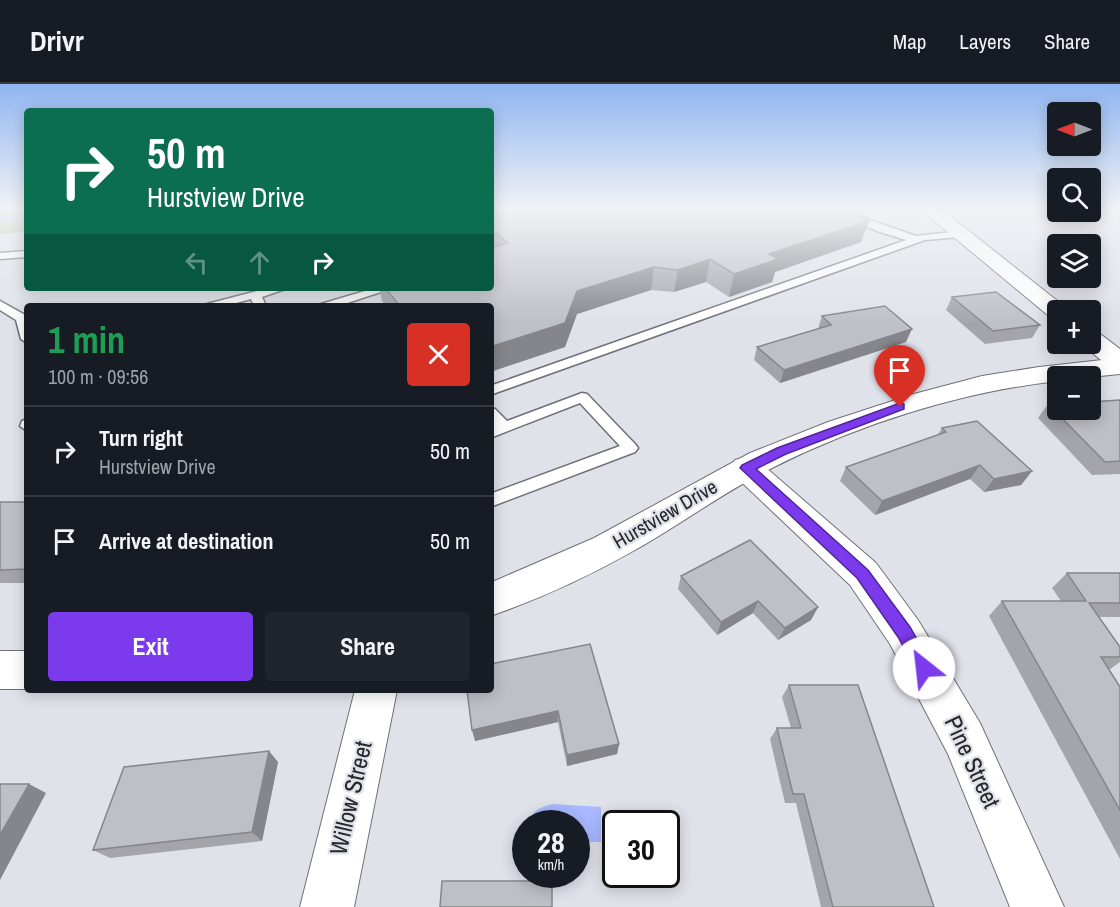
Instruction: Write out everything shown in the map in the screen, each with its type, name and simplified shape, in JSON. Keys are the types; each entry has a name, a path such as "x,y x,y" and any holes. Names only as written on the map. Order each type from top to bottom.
{"street":[{"path":"977,247 1047,303"},
{"path":"1101,348 1120,364"},
{"name":"Hurstview Drive","path":"494,598 546,578 623,540 746,468 781,451 863,420 933,397 1011,379 1120,364"},
{"name":"Pine Street","path":"746,468 862,574 904,632 964,739 1037,907"},
{"path":"0,670 24,670"},
{"name":"Willow Street","path":"327,907 374,693"}],"lane":[{"path":"494,391 896,247"},
{"path":"0,256 24,254"},
{"path":"239,303 258,301 276,291"},
{"path":"335,303 377,291"},
{"path":"0,305 22,318 24,326"},
{"path":"494,499 630,448 582,397 497,430"}],"water":[{"path":"553,804 601,807 601,842 590,842 590,810 537,810"}],"building":[{"path":"494,247 789,247 769,254 778,259 734,274 710,259 678,270 654,267 577,291 565,323 494,346 494,303 398,303 388,291 494,291"},
{"path":"996,292 1040,325 993,331 952,297"},
{"path":"885,306 912,329 784,370 757,347 831,325 822,316"},
{"path":"1120,400 1120,461 1105,462 1064,420 1101,420 1101,401"},
{"path":"977,421 1032,471 994,479 980,465 882,501 846,467 946,432 942,428"},
{"path":"0,502 24,502 24,569 0,570"},
{"path":"750,540 818,607 785,628 758,601 721,622 681,576"},
{"path":"1067,573 1120,573 1120,603 1089,603 1120,647 1120,657 1101,657 1120,687 1120,810 1002,601 1086,601"},
{"path":"590,644 619,744 567,755 558,711 472,730 467,693 494,693 494,663"},
{"path":"789,685 858,685 934,907 833,907 804,794 793,794 777,728 801,728"},
{"path":"269,751 252,832 93,850 124,767"},
{"path":"0,784 29,784 0,835"},
{"path":"442,881 512,881 512,888 552,888 552,907 440,907"}],"route":[{"path":"900,407 781,451 746,468 862,574 904,632 924,668"}]}
